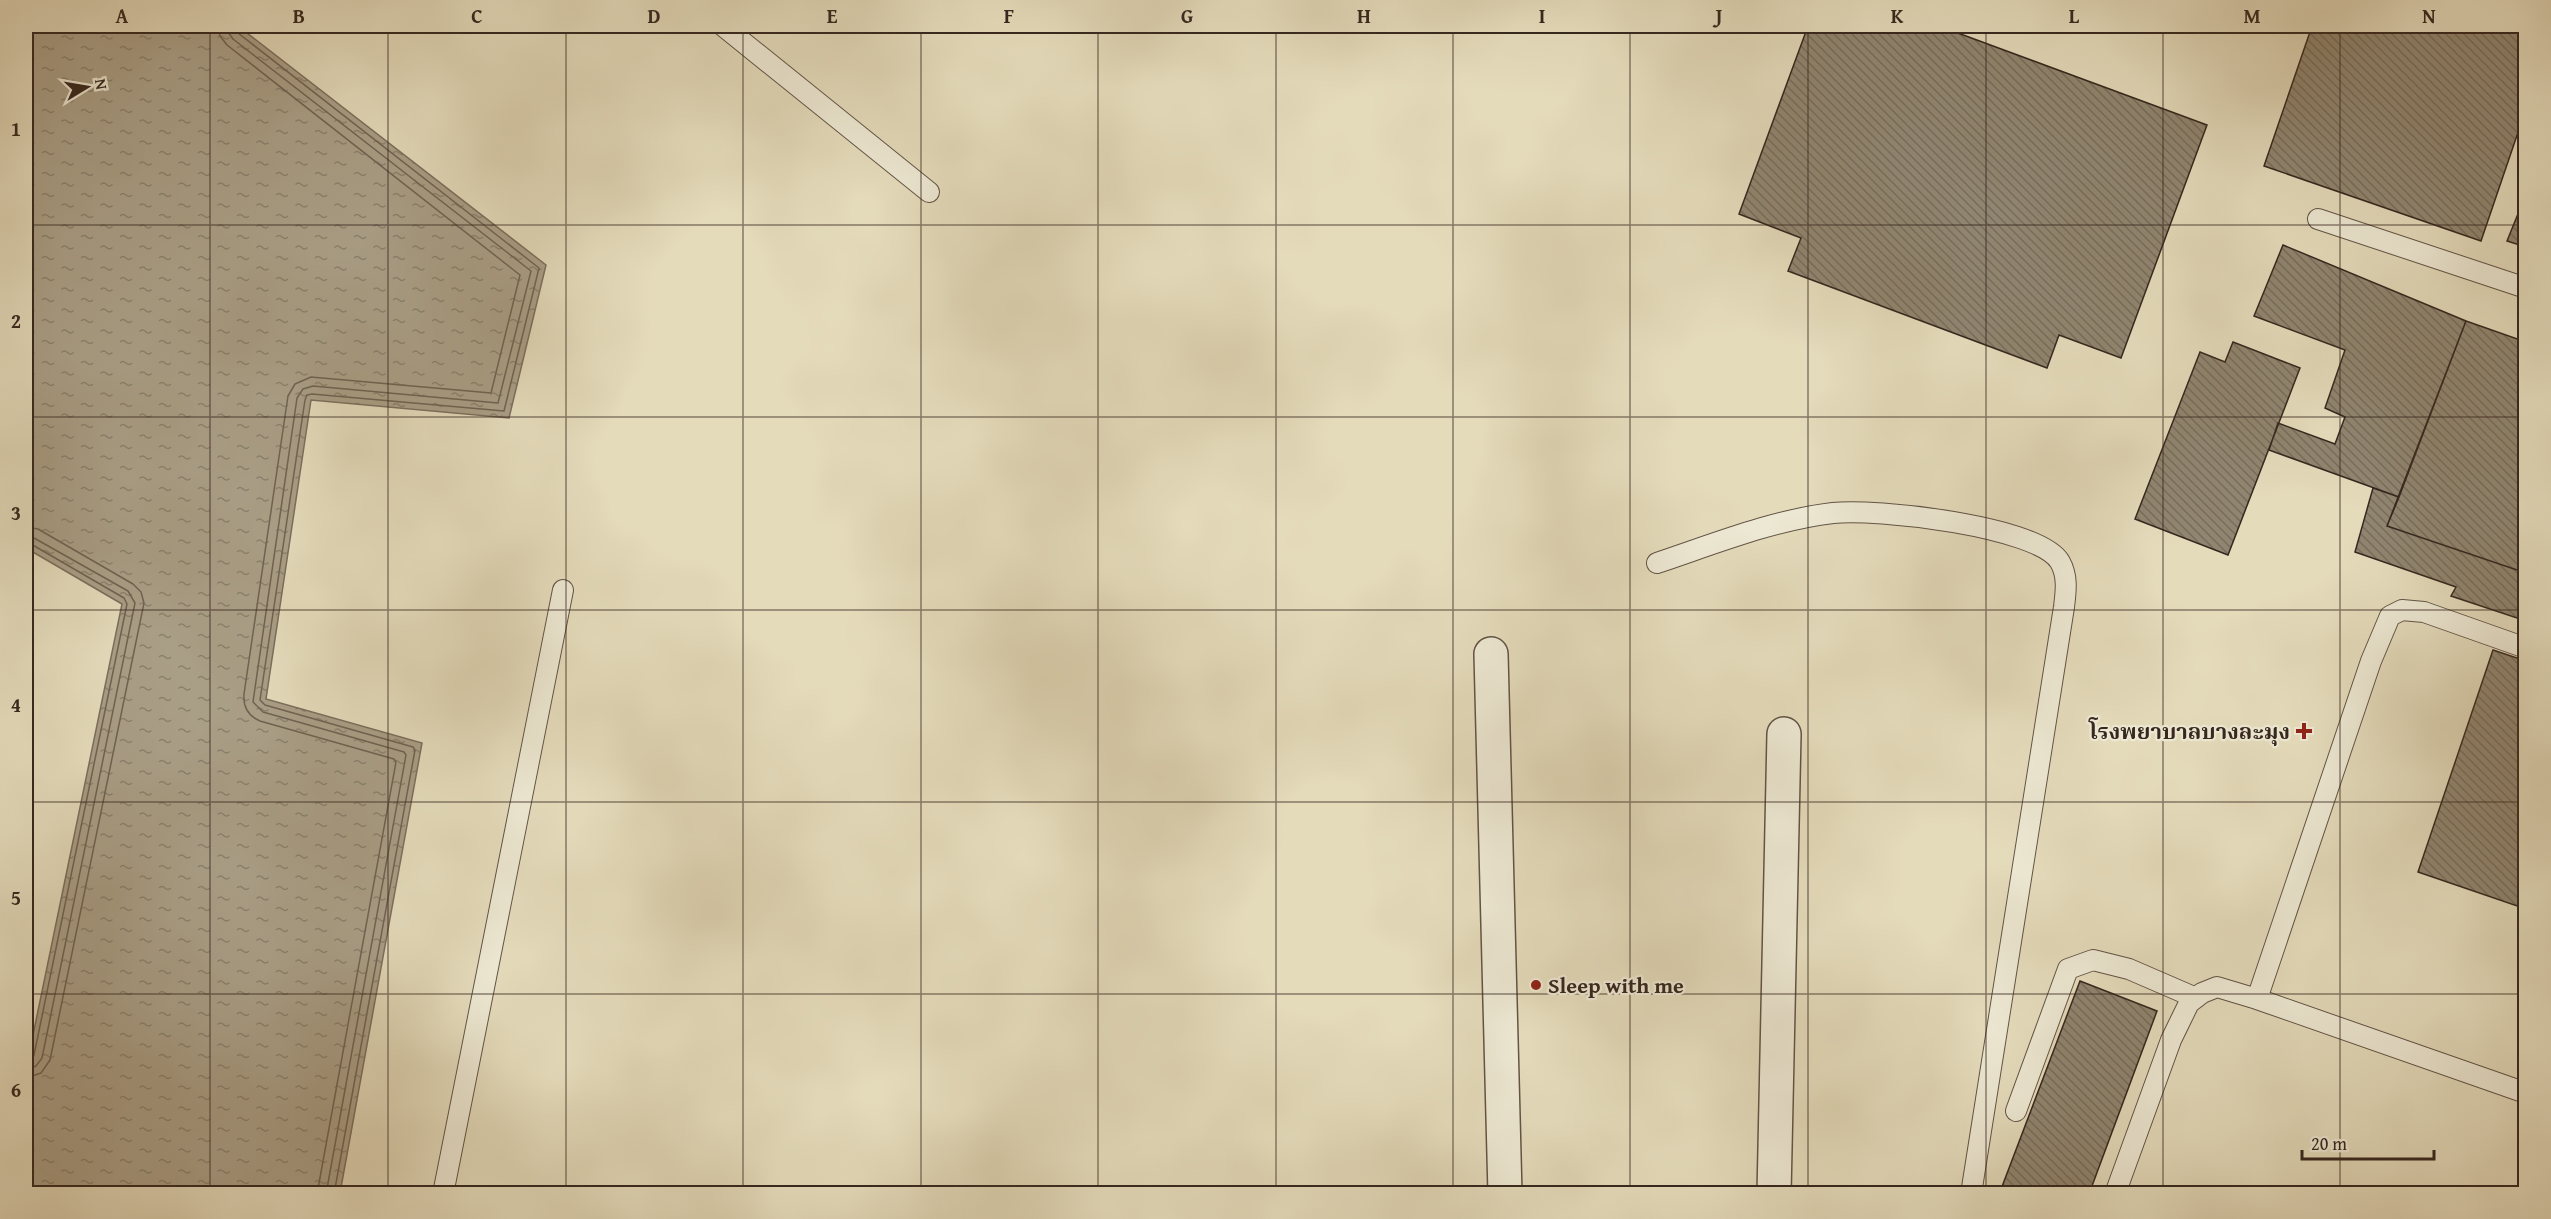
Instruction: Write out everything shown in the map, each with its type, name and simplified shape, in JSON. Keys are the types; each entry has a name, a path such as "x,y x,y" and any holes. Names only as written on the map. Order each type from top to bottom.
{"street":[{"path":"1491,654 1505,1194"},
{"path":"1774,1194 1784,734"}],"lane":[{"path":"723,26 929,192"},
{"path":"2318,219 2526,288"},
{"path":"1657,563 1779,525 1832,513 1866,511 1918,516 2021,536 2047,548 2060,561 2067,579 2064,607 1971,1194"},
{"path":"443,1194 563,590"},
{"path":"2257,999 2371,661 2390,616 2402,610 2424,612 2526,648"},
{"path":"2016,1111 2067,969 2093,960 2130,969 2196,998"},
{"path":"2115,1194 2171,1040 2189,1003 2217,987 2526,1093"}],"water":[{"path":"26,26 238,26 546,265 509,418 311,400 266,699 422,743 340,1193 26,1193 26,1069 122,604 26,548"}],"building":[{"path":"1808,26 1939,26 2207,125 2121,358 2059,335 2047,368 1788,271 1801,238 1739,214"},
{"path":"2312,26 2526,26 2526,109 2481,241 2264,166"},
{"path":"2526,194 2526,247 2507,241"},
{"path":"2283,245 2466,321 2399,497 2269,450 2278,423 2335,444 2345,417 2325,408 2345,350 2254,316"},
{"path":"2466,321 2526,342 2526,573 2387,526"},
{"path":"2233,342 2300,368 2228,555 2135,519 2200,352 2225,362"},
{"path":"2373,488 2399,497 2387,526 2526,573 2526,621 2451,596 2456,587 2355,552"},
{"path":"2493,650 2526,661 2526,909 2418,872"},
{"path":"2080,981 2157,1011 2089,1194 2004,1194 2000,1192"}],"place":[{"name":"โรงพยาบาลบางละมุง","path":"2304,731"},
{"name":"Sleep with me","path":"1536,985"}]}
